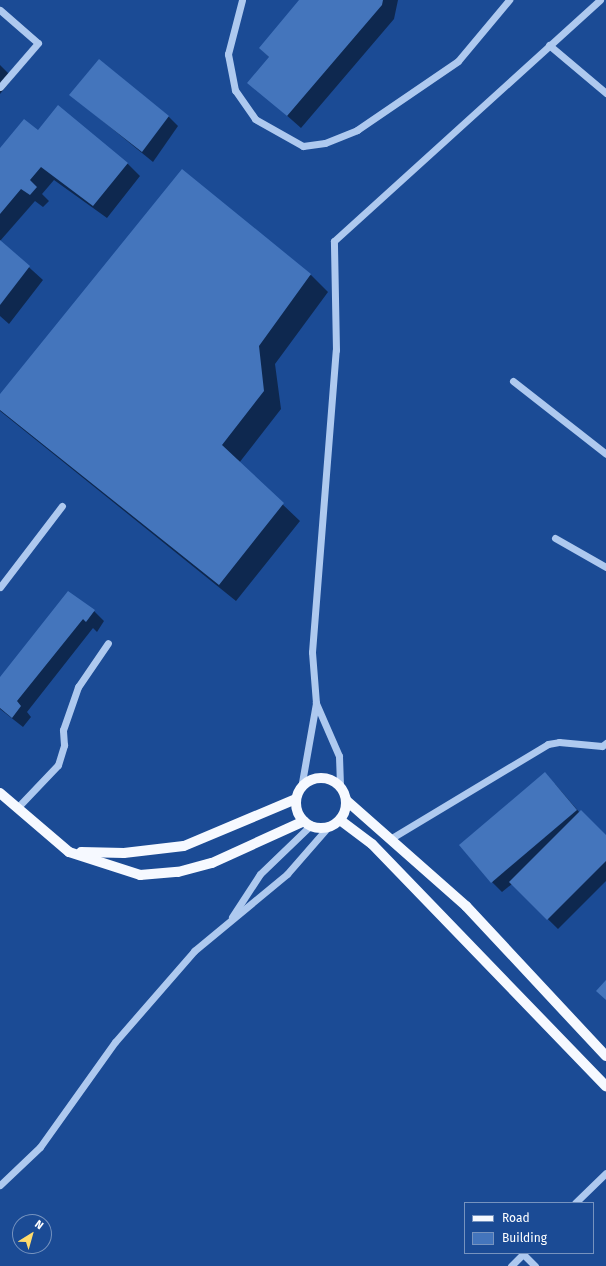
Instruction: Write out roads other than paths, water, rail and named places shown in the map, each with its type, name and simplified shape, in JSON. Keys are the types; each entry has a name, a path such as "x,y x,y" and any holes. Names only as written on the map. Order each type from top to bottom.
{"main road":[{"path":"308,823 297,807 296,799 301,788 317,778 324,777 340,785 347,801 466,906 606,1056"},
{"path":"0,793 69,852 140,875 178,872 212,863 308,823 328,827 340,820 346,810 347,801"},
{"path":"69,852 124,853 184,846 296,799"},
{"path":"340,820 372,844 606,1086"}],"street":[{"path":"242,0 228,54 235,90 255,119 303,146 325,143 358,130 458,61 509,0"},
{"path":"301,788 316,702 312,652 336,350 334,241 600,0"},
{"path":"0,10 38,44 0,87"},
{"path":"549,45 606,94"},
{"path":"513,381 606,454"},
{"path":"0,587 62,506"},
{"path":"555,538 606,567"},
{"path":"17,808 58,765 64,745 63,730 78,687 108,643"},
{"path":"316,702 338,756 340,785"},
{"path":"390,839 548,744 559,742 602,746 606,743"},
{"path":"228,923 260,874 308,823"},
{"path":"0,1185 40,1147 115,1042 194,951 287,874 328,827"},
{"path":"576,1202 606,1173"},
{"path":"511,1266 523,1254 535,1266"}]}
